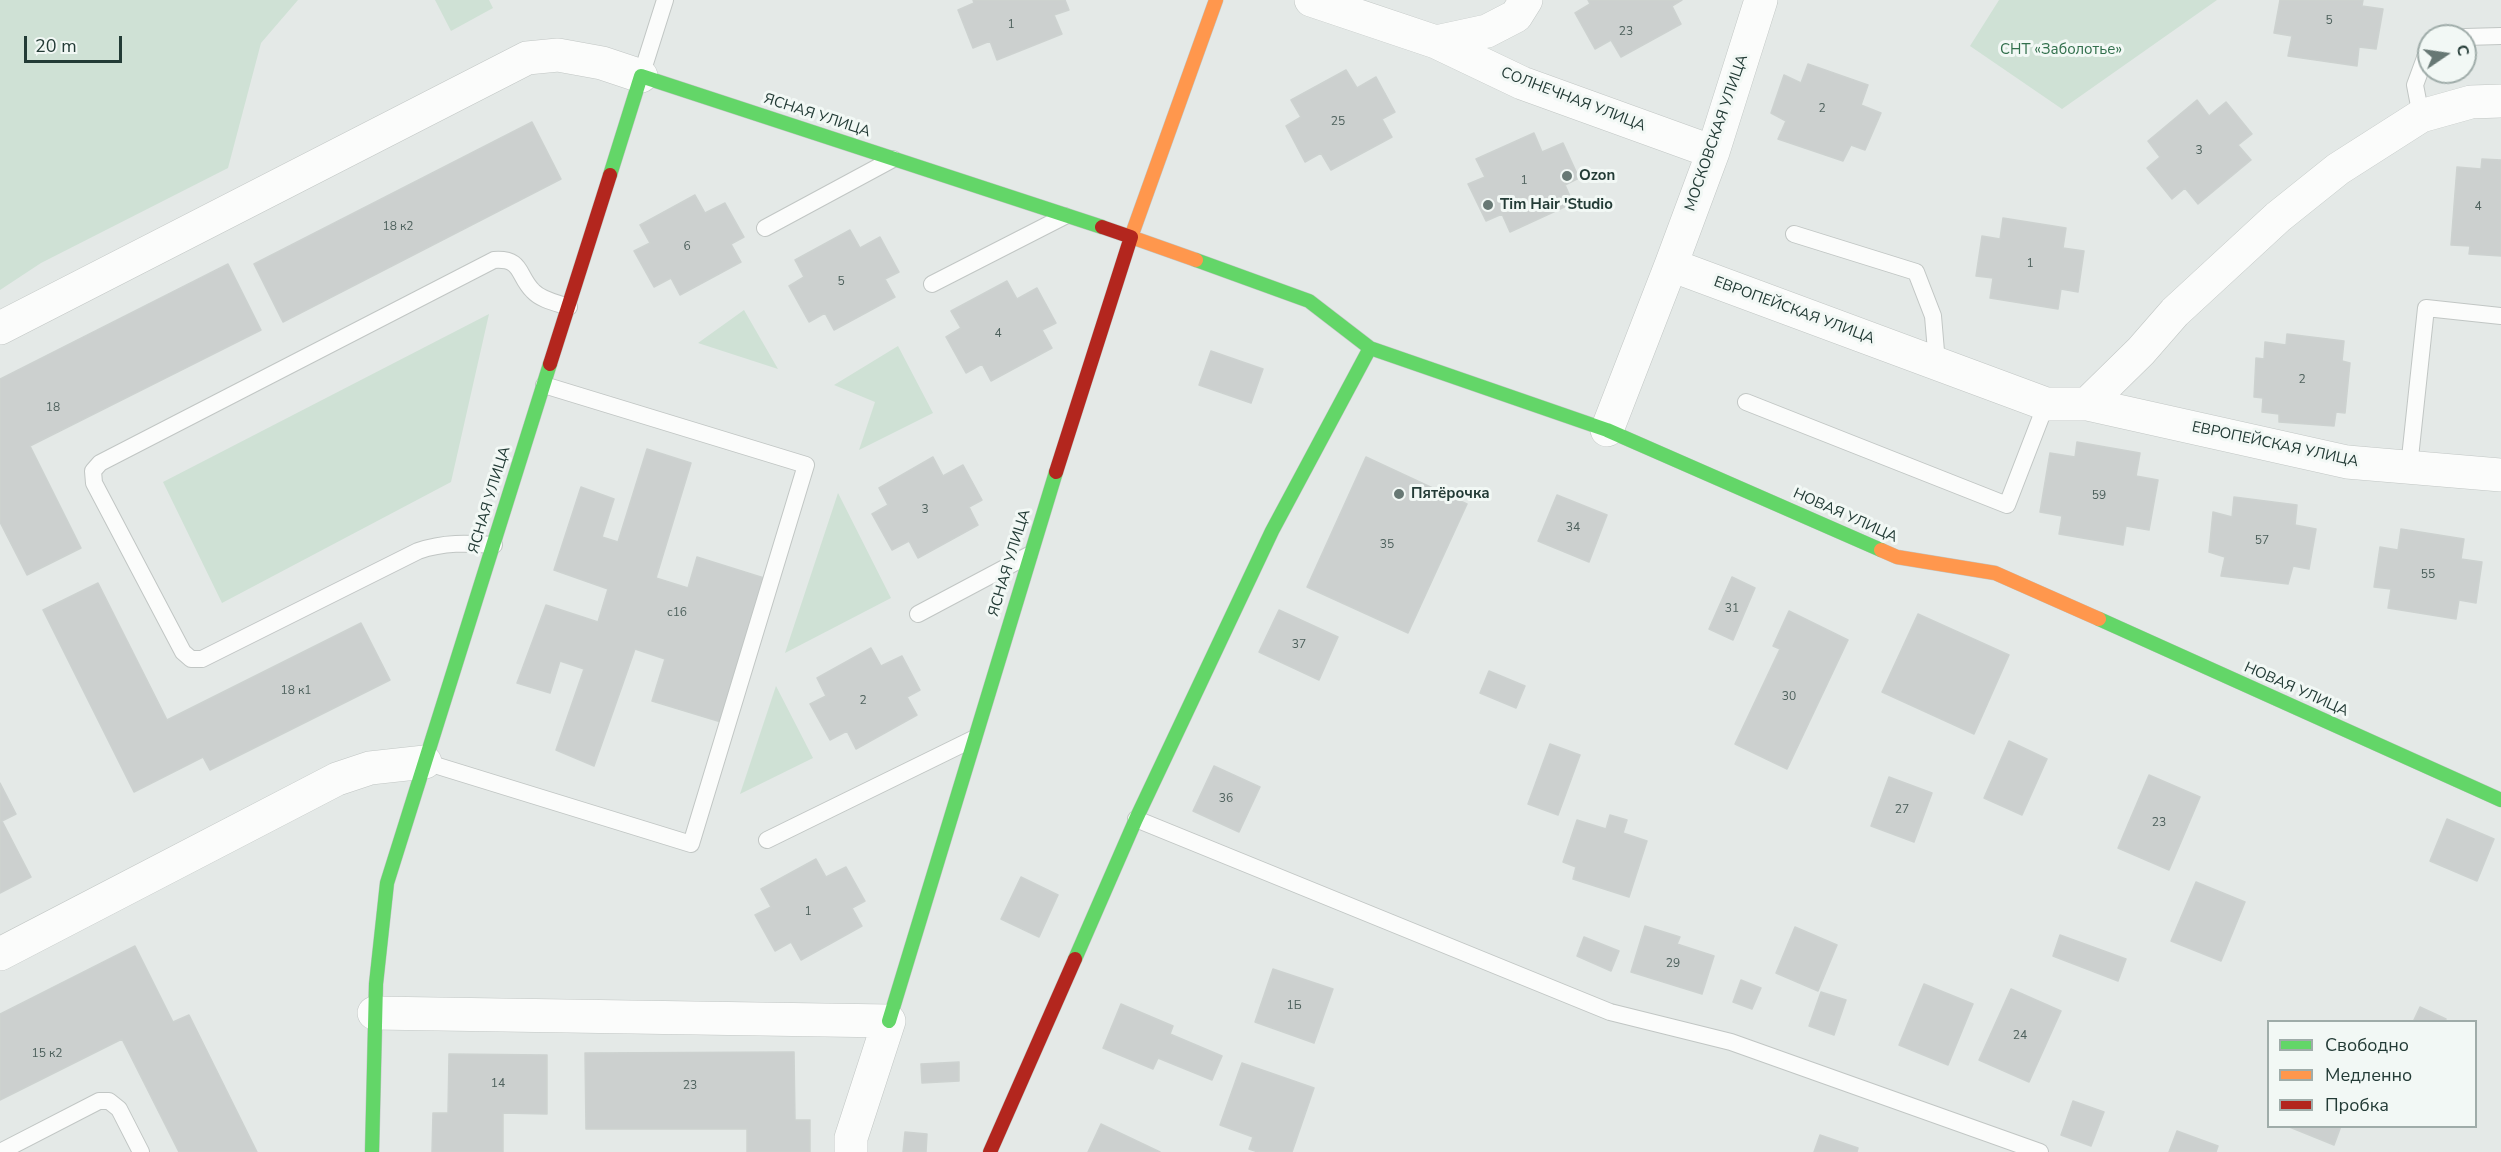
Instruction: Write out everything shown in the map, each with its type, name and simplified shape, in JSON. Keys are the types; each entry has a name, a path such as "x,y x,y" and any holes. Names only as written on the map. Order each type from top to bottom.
{"street":[{"path":"1131,237 1216,0"},
{"name":"СОЛНЕЧНАЯ УЛИЦА","path":"1311,0 1436,42 1522,83 1713,152"},
{"path":"1436,42 1487,31 1516,16 1526,0"},
{"name":"МОСКОВСКАЯ УЛИЦА","path":"1671,265 1713,152 1761,0"},
{"path":"0,328 527,58 558,55 602,63 641,76"},
{"name":"ЯСНАЯ УЛИЦА","path":"372,1152 374,1013 378,940 387,883 641,76 1131,237 1029,555 889,1021"},
{"path":"2087,405 2141,351 2175,312 2278,217 2338,169 2421,116 2471,102 2501,101"},
{"name":"НОВАЯ УЛИЦА","path":"1131,237 1309,301 1370,348 1607,430 1898,557 1995,573 2501,800"},
{"path":"1607,430 1671,265"},
{"name":"ЕВРОПЕЙСКАЯ УЛИЦА","path":"1671,265 2046,404 2087,405 2347,462 2501,475"},
{"path":"990,1152 1136,819 1272,531 1370,348"},
{"path":"0,954 337,779 370,768 425,762"},
{"path":"374,1013 889,1021 851,1138 851,1152"}],"lane":[{"path":"641,76 665,0"},
{"path":"2477,36 2501,36"},
{"path":"2417,80 2415,85 2421,116"},
{"path":"765,228 893,158"},
{"path":"932,284 1066,215"},
{"path":"1794,234 1916,272 1933,316 1937,363"},
{"path":"494,545 455,543 436,545 418,551 202,660 191,659 183,652 94,483 93,471 100,463 494,260 507,259 517,266 534,293 569,307"},
{"path":"2409,467 2426,308 2501,316"},
{"path":"425,762 691,844 806,465 544,385"},
{"path":"1746,402 2007,504 2046,404"},
{"path":"918,614 1029,555"},
{"path":"766,840 974,739"},
{"path":"1136,819 1610,1012 1731,1042 2040,1152"},
{"path":"0,1152 99,1101 109,1101 119,1109 141,1152"}],"green space":[{"path":"0,0 298,0 261,43 228,168 41,263 0,290"},
{"path":"435,0 489,0 493,8 451,31"},
{"name":"СНТ «Заболотье»","path":"1999,0 2217,0 2062,109 1970,46"},
{"path":"744,310 778,369 698,343"},
{"path":"489,314 451,482 222,603 163,482"},
{"path":"898,346 933,413 859,450 875,402 834,385"},
{"path":"838,493 891,598 785,653"},
{"path":"776,686 813,758 740,794"}],"building":[{"path":"973,0 1065,0 1069,10 1054,15 1062,34 997,60 990,41 973,48 958,10 974,3"},
{"path":"1588,0 1682,0 1672,6 1681,24 1621,57 1611,40 1595,49 1575,13 1590,4"},
{"path":"2280,0 2363,0 2362,6 2383,9 2376,49 2359,47 2357,66 2288,56 2292,36 2274,33"},
{"path":"1808,64 1868,85 1861,105 1881,113 1865,150 1851,145 1843,161 1778,139 1786,121 1771,113 1784,75 1801,83"},
{"path":"1346,70 1357,88 1376,77 1395,112 1382,119 1392,137 1331,170 1321,153 1305,162 1286,126 1301,117 1291,100"},
{"path":"2197,100 2209,116 2226,102 2252,134 2238,145 2251,160 2198,204 2185,188 2172,199 2147,168 2160,157 2148,141"},
{"path":"532,122 561,179 283,322 254,264"},
{"path":"1534,133 1542,152 1563,143 1579,178 1565,185 1573,203 1510,232 1502,214 1486,221 1468,184 1485,177 1476,159"},
{"path":"2482,159 2501,160 2501,256 2469,254 2470,246 2451,245 2457,167 2481,169"},
{"path":"695,195 705,213 725,203 744,237 731,244 741,262 680,295 671,278 654,287 634,251 650,243 640,225"},
{"path":"2003,218 2066,228 2063,248 2084,251 2078,292 2061,289 2058,309 1990,298 1993,278 1976,276 1982,236 2000,239"},
{"path":"850,230 860,248 880,237 899,272 885,279 895,297 834,330 825,313 809,322 789,286 804,277 795,260"},
{"path":"228,264 261,330 30,446 81,548 27,575 0,522 0,379"},
{"path":"1007,281 1017,299 1037,288 1056,323 1042,330 1052,348 991,381 982,364 966,373 946,337 961,328 951,311"},
{"path":"2287,334 2344,341 2342,361 2350,363 2345,413 2336,412 2334,426 2279,422 2279,414 2262,412 2263,398 2254,397 2256,358 2264,359 2265,342 2286,345"},
{"path":"1211,351 1263,369 1251,403 1199,385"},
{"path":"2077,442 2140,453 2136,476 2158,480 2149,530 2126,526 2123,545 2059,534 2062,516 2040,512 2050,453 2075,457"},
{"path":"647,449 691,463 656,578 688,588 697,557 764,578 721,722 652,701 665,659 635,649 594,766 556,750 584,669 560,661 550,693 517,683 546,605 598,622 608,589 554,570 581,487 614,499 602,537 618,542"},
{"path":"933,457 943,476 963,465 982,500 969,507 978,525 918,558 909,541 892,550 872,514 888,505 879,488"},
{"path":"1366,457 1467,504 1408,633 1307,587"},
{"path":"1557,495 1607,515 1589,562 1538,541"},
{"path":"2234,497 2297,505 2295,525 2316,529 2309,569 2293,566 2288,584 2221,576 2225,557 2209,552 2213,512 2232,517"},
{"path":"2401,529 2464,539 2461,559 2482,562 2476,603 2459,600 2456,619 2388,608 2391,589 2374,587 2380,547 2398,550"},
{"path":"1732,577 1755,588 1733,640 1709,629"},
{"path":"98,583 167,720 361,623 390,680 210,770 203,757 134,792 43,610"},
{"path":"1279,610 1338,637 1319,680 1259,652"},
{"path":"1789,611 1848,640 1787,769 1735,744 1780,649 1773,646"},
{"path":"1918,614 2009,655 1974,734 1882,692"},
{"path":"871,648 881,666 902,656 920,690 907,697 917,715 856,749 847,731 830,740 810,704 826,696 817,678"},
{"path":"1489,671 1525,686 1516,708 1480,693"},
{"path":"2009,741 2047,759 2022,815 1984,798"},
{"path":"1550,744 1580,755 1558,815 1528,804"},
{"path":"1214,766 1260,787 1239,832 1193,811"},
{"path":"2149,775 2200,797 2169,870 2118,848"},
{"path":"1889,777 1932,793 1914,842 1871,826"},
{"path":"0,783 16,814 2,821 31,877 0,893"},
{"path":"1610,815 1627,820 1623,833 1647,841 1629,897 1573,879 1576,867 1563,862 1577,820 1606,829"},
{"path":"2447,819 2494,839 2477,881 2430,861"},
{"path":"816,859 826,877 846,867 865,901 852,908 862,926 801,960 791,942 775,951 755,915 771,907 761,889"},
{"path":"1021,877 1058,895 1039,937 1001,919"},
{"path":"2196,882 2245,902 2221,961 2171,941"},
{"path":"1645,926 1680,937 1677,944 1714,956 1702,994 1631,972"},
{"path":"1795,927 1837,945 1818,991 1776,973"},
{"path":"2060,935 2126,959 2118,981 2053,956"},
{"path":"1584,937 1619,951 1611,971 1577,956"},
{"path":"135,946 173,1022 189,1015 257,1152 179,1152 122,1039 0,1100 0,1014"},
{"path":"1273,969 1333,989 1314,1043 1255,1022"},
{"path":"1741,980 1761,988 1752,1009 1733,1002"},
{"path":"1924,984 1973,1004 1948,1065 1899,1045"},
{"path":"2011,989 2061,1011 2029,1082 1979,1060"},
{"path":"1821,992 1846,1000 1834,1035 1809,1026"},
{"path":"1121,1004 1173,1026 1170,1034 1222,1056 1212,1080 1158,1058 1153,1069 1103,1048"},
{"path":"2420,1007 2446,1019 2446,1020 2414,1020"},
{"path":"794,1052 795,1120 810,1120 810,1152 747,1152 747,1129 586,1129 585,1053"},
{"path":"449,1054 547,1055 547,1114 503,1113 503,1152 432,1152 433,1113 448,1113"},
{"path":"959,1062 959,1081 922,1083 921,1064"},
{"path":"1242,1063 1314,1088 1292,1152 1258,1152 1249,1149 1253,1137 1220,1125"},
{"path":"2073,1101 2104,1112 2091,1146 2061,1135"},
{"path":"1101,1124 1160,1152 1088,1152"},
{"path":"2292,1128 2340,1128 2334,1145"},
{"path":"2177,1131 2218,1146 2216,1152 2169,1152"},
{"path":"905,1132 927,1134 926,1152 903,1152"},
{"path":"1820,1135 1858,1148 1857,1152 1814,1152"}],"traffic: fast":[{"path":"610,175 641,76 1102,227"},
{"path":"1196,260 1309,301 1370,348 1607,430 1881,550"},
{"path":"1075,959 1136,819 1272,531 1370,348"},
{"path":"372,1152 376,984 387,883 550,364"},
{"path":"889,1021 1056,472"},
{"path":"2099,619 2501,800"}],"traffic: slow":[{"path":"1196,260 1131,237 1216,0"},
{"path":"1881,550 1897,557 1995,573 2099,619"}],"traffic: jam":[{"path":"550,364 610,175"},
{"path":"1056,472 1131,237 1102,227"},
{"path":"990,1152 1075,959"}],"place":[{"name":"Ozon","path":"1567,176"},
{"name":"Tim Hair 'Studio","path":"1488,205"},
{"name":"Пятёрочка","path":"1399,494"}]}
